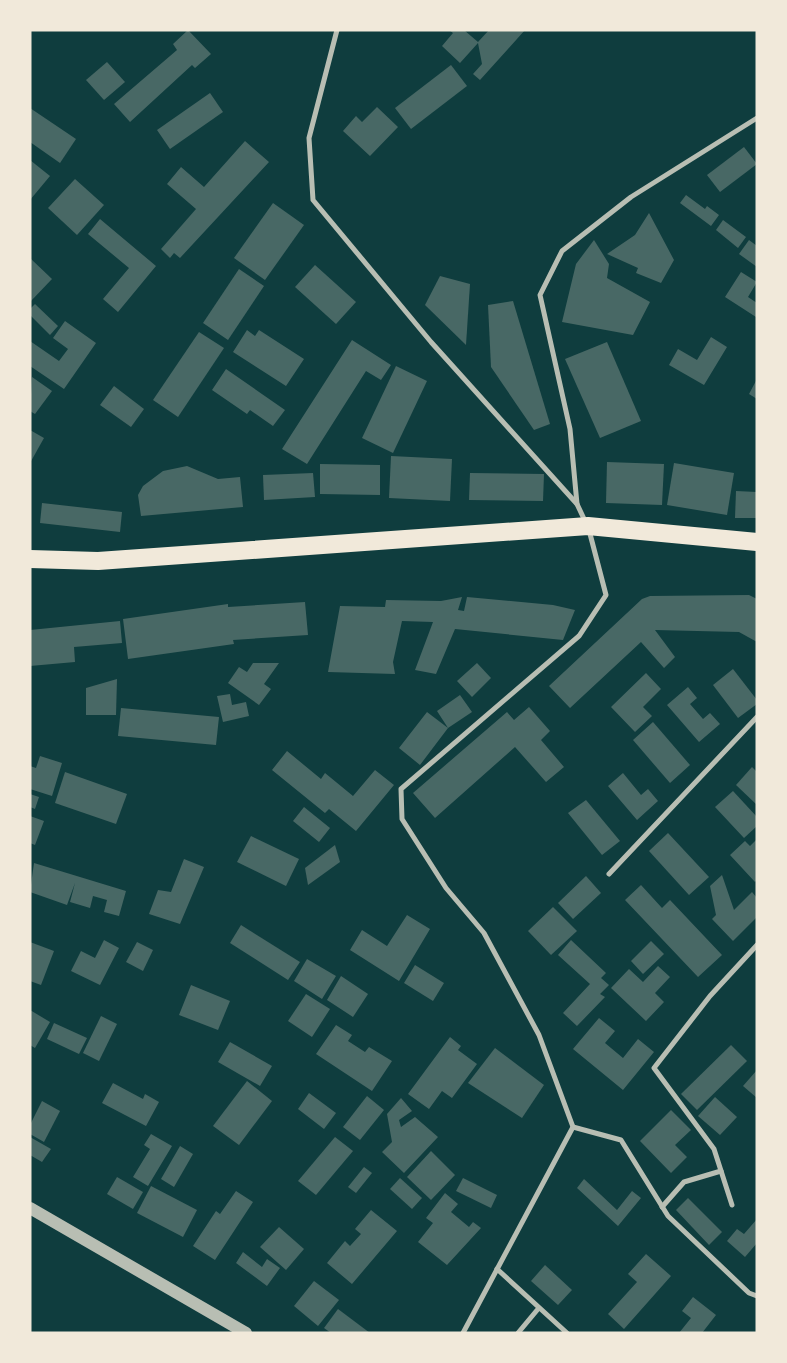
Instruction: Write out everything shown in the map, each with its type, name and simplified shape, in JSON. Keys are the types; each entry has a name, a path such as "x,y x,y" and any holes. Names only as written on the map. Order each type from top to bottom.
{"main road":[{"path":"30,559 98,561 588,526 757,541"}],"street":[{"path":"30,1208 246,1333"}],"lane":[{"path":"337,30 309,138 313,200 430,342 577,504 588,526 606,595 579,636 401,789 402,819 446,888 484,933 539,1035 573,1127 463,1333"},
{"path":"577,504 570,429 540,295 562,251 631,197 757,118"},
{"path":"609,874 757,717"},
{"path":"732,1205 714,1149 654,1068 710,996 757,945"},
{"path":"573,1127 621,1140 662,1207 749,1293 757,1296"},
{"path":"662,1207 684,1182 721,1171"},
{"path":"497,1269 567,1333"},
{"path":"518,1333 538,1309"}],"building":[{"path":"188,30 211,54 195,68 192,65 130,122 114,104 177,50 173,44"},
{"path":"449,30 464,30 478,42 489,30 525,30 480,80 473,74 482,64 478,43 460,63 442,46 453,33"},
{"path":"107,62 125,82 104,100 86,80"},
{"path":"451,65 467,86 411,129 395,108"},
{"path":"210,93 223,112 170,149 157,130"},
{"path":"377,107 398,127 370,156 343,131 356,116 362,122"},
{"path":"30,108 76,139 60,163 30,142"},
{"path":"245,141 269,162 180,258 174,253 170,258 161,249 196,209 167,184 181,167 204,187"},
{"path":"744,147 757,164 720,192 707,175"},
{"path":"30,160 50,176 30,200"},
{"path":"75,179 104,205 77,235 48,208"},
{"path":"686,195 705,209 707,206 719,215 711,226 680,203"},
{"path":"273,203 304,225 265,280 234,258"},
{"path":"649,213 674,260 661,283 636,273 638,268 607,254 635,235"},
{"path":"100,219 156,266 118,312 103,299 129,268 88,234"},
{"path":"723,220 746,237 738,248 716,230"},
{"path":"594,240 609,264 607,278 650,302 633,335 562,322 576,264"},
{"path":"749,240 757,246 757,267 739,254"},
{"path":"30,258 52,279 30,302"},
{"path":"315,265 356,302 336,324 295,287"},
{"path":"239,269 264,286 228,340 203,323"},
{"path":"741,272 757,282 748,297 757,303 756,317 725,297"},
{"path":"440,276 470,284 466,345 425,305"},
{"path":"513,301 550,424 534,430 491,367 488,305"},
{"path":"35,304 58,326 50,335 30,315 30,309"},
{"path":"65,321 96,343 64,389 30,366 30,341 59,361 68,349 53,338"},
{"path":"247,330 255,336 259,330 304,359 286,386 233,352"},
{"path":"199,332 224,348 178,417 153,400"},
{"path":"711,337 727,347 704,385 669,365 678,349 697,360"},
{"path":"352,340 391,365 381,380 366,371 307,464 282,449"},
{"path":"607,342 641,421 600,438 565,359"},
{"path":"396,366 427,381 393,453 362,438"},
{"path":"226,369 285,410 273,426 250,410 247,414 212,390"},
{"path":"32,377 52,391 35,414 30,411"},
{"path":"757,379 757,399 749,394"},
{"path":"114,386 144,409 131,427 100,405"},
{"path":"30,430 44,438 30,463"},
{"path":"391,456 452,459 450,501 389,498"},
{"path":"607,462 664,464 662,505 606,503"},
{"path":"674,463 734,473 727,515 667,505"},
{"path":"320,464 380,465 380,495 320,494"},
{"path":"187,466 218,479 240,477 243,507 141,516 138,495 143,486 163,471"},
{"path":"313,473 315,497 264,500 263,475"},
{"path":"470,473 544,474 543,501 469,500"},
{"path":"736,491 757,492 757,518 735,518"},
{"path":"42,503 122,512 120,532 40,523"},
{"path":"749,595 757,599 757,642 739,632 655,630 675,657 664,668 641,642 570,708 549,686 642,599 650,596"},
{"path":"462,597 458,610 464,611 467,597 553,605 575,610 563,640 455,629 436,674 415,670 433,622 402,621 393,662 395,674 328,672 340,606 385,607 386,600 441,601"},
{"path":"305,602 308,635 233,640 234,644 128,659 123,619 228,604 228,607"},
{"path":"120,621 122,643 74,647 75,662 30,666 30,630"},
{"path":"253,663 279,663 264,684 271,689 259,705 228,683 239,667 247,672"},
{"path":"477,663 491,678 472,697 457,681"},
{"path":"733,669 757,700 757,704 738,718 713,685"},
{"path":"646,673 661,689 643,707 652,716 635,732 611,707"},
{"path":"117,679 116,715 86,715 86,688"},
{"path":"688,687 697,698 690,704 703,719 710,713 720,724 699,742 667,705"},
{"path":"230,694 232,705 246,702 249,716 223,722 217,696"},
{"path":"460,695 472,712 448,728 437,711"},
{"path":"529,707 550,731 541,740 564,767 546,782 515,747 435,818 413,793 507,712 514,720"},
{"path":"121,708 219,717 216,745 118,736"},
{"path":"427,712 448,728 420,765 399,748"},
{"path":"653,722 690,765 670,783 633,740"},
{"path":"287,751 321,779 325,773 353,796 375,770 394,785 356,831 329,809 325,813 272,770"},
{"path":"40,756 62,763 52,796 30,789 30,766 36,768"},
{"path":"752,767 757,772 757,805 736,785"},
{"path":"65,772 127,794 116,824 55,803"},
{"path":"623,773 641,795 648,789 658,801 637,820 608,786"},
{"path":"733,791 757,817 757,826 744,838 715,807"},
{"path":"30,794 39,797 35,809 30,807"},
{"path":"586,800 620,841 602,855 568,813"},
{"path":"304,807 330,828 319,842 293,821"},
{"path":"30,816 44,821 35,845 30,843"},
{"path":"668,833 709,877 689,895 649,851"},
{"path":"251,836 299,859 286,886 237,862"},
{"path":"757,839 755,882 730,855 745,841 750,846"},
{"path":"335,845 340,862 308,885 305,868"},
{"path":"184,859 204,867 180,924 149,914 158,890 171,892"},
{"path":"34,863 126,891 119,916 104,912 107,900 93,896 90,908 70,902 75,883 67,905 30,892"},
{"path":"722,875 734,910 752,892 757,898 757,917 733,941 712,919 716,915 710,886"},
{"path":"586,876 601,893 573,919 558,903"},
{"path":"641,885 662,908 670,900 722,955 698,977 625,900"},
{"path":"553,907 577,931 551,955 528,931"},
{"path":"407,915 430,929 399,981 350,950 362,930 387,946"},
{"path":"241,925 300,962 288,980 230,943"},
{"path":"104,940 119,948 100,985 71,971 81,951 95,958"},
{"path":"571,940 606,973 601,978 609,985 600,994 605,997 577,1026 563,1013 590,984 558,955"},
{"path":"651,941 664,954 643,974 631,961"},
{"path":"30,942 54,951 41,985 30,981"},
{"path":"137,942 153,950 143,971 126,962"},
{"path":"307,959 336,976 322,999 294,981"},
{"path":"415,965 444,983 433,1001 404,983"},
{"path":"658,966 670,977 655,993 664,1002 646,1021 611,988 629,969 643,982"},
{"path":"341,976 368,994 353,1017 327,1000"},
{"path":"191,985 230,1001 218,1030 179,1015"},
{"path":"306,994 330,1009 312,1037 288,1021"},
{"path":"30,1010 50,1022 35,1048 30,1045"},
{"path":"101,1016 117,1024 99,1061 83,1053"},
{"path":"599,1018 615,1031 605,1043 623,1058 638,1039 654,1052 623,1090 573,1049"},
{"path":"54,1023 87,1038 79,1054 47,1039"},
{"path":"336,1025 352,1035 348,1041 365,1052 369,1047 392,1061 372,1091 316,1054"},
{"path":"450,1037 461,1046 458,1050 477,1064 452,1098 442,1091 429,1109 408,1094"},
{"path":"230,1042 272,1066 260,1086 218,1062"},
{"path":"731,1045 747,1061 697,1110 681,1094"},
{"path":"495,1048 544,1085 522,1118 468,1083"},
{"path":"757,1070 757,1098 743,1086"},
{"path":"247,1081 272,1101 239,1145 213,1126"},
{"path":"113,1083 143,1099 145,1094 159,1102 146,1126 102,1103"},
{"path":"309,1093 336,1113 324,1129 298,1109"},
{"path":"367,1096 384,1110 360,1140 343,1127"},
{"path":"715,1097 737,1117 720,1135 698,1116"},
{"path":"401,1098 412,1111 399,1120 401,1127 415,1117 438,1137 404,1173 382,1152 392,1142 387,1114"},
{"path":"42,1101 60,1111 44,1142 30,1134 30,1125"},
{"path":"671,1110 691,1130 675,1145 687,1157 671,1173 640,1141"},
{"path":"151,1134 172,1146 148,1186 133,1177 150,1149 144,1145"},
{"path":"30,1137 51,1149 42,1162 30,1155"},
{"path":"335,1137 353,1151 316,1195 298,1181"},
{"path":"180,1146 193,1154 174,1187 161,1179"},
{"path":"431,1151 455,1175 431,1200 407,1177"},
{"path":"364,1167 372,1173 356,1193 348,1187"},
{"path":"117,1177 143,1192 133,1209 107,1194"},
{"path":"400,1178 422,1198 412,1209 390,1189"},
{"path":"463,1178 497,1195 491,1208 456,1191"},
{"path":"584,1179 617,1210 632,1191 641,1198 618,1226 577,1188"},
{"path":"151,1186 197,1210 183,1237 137,1213"},
{"path":"236,1191 253,1202 215,1260 193,1246 216,1211 220,1214"},
{"path":"445,1193 458,1204 451,1212 469,1227 473,1222 481,1228 447,1265 418,1242 433,1223 426,1218"},
{"path":"688,1198 722,1232 709,1245 676,1210"},
{"path":"371,1210 397,1231 352,1284 327,1263 345,1241 350,1246 361,1234 355,1229"},
{"path":"757,1219 757,1243 745,1257 727,1241 737,1229 744,1234"},
{"path":"279,1227 304,1249 286,1270 260,1247"},
{"path":"243,1252 262,1267 267,1259 280,1268 267,1286 236,1263"},
{"path":"646,1254 671,1276 624,1329 608,1314 637,1282 628,1274"},
{"path":"545,1265 572,1290 558,1305 531,1281"},
{"path":"314,1281 339,1300 318,1326 294,1306"},
{"path":"693,1297 716,1315 702,1333 679,1333 691,1318 682,1311"},
{"path":"338,1309 370,1333 331,1333 324,1328"}]}
